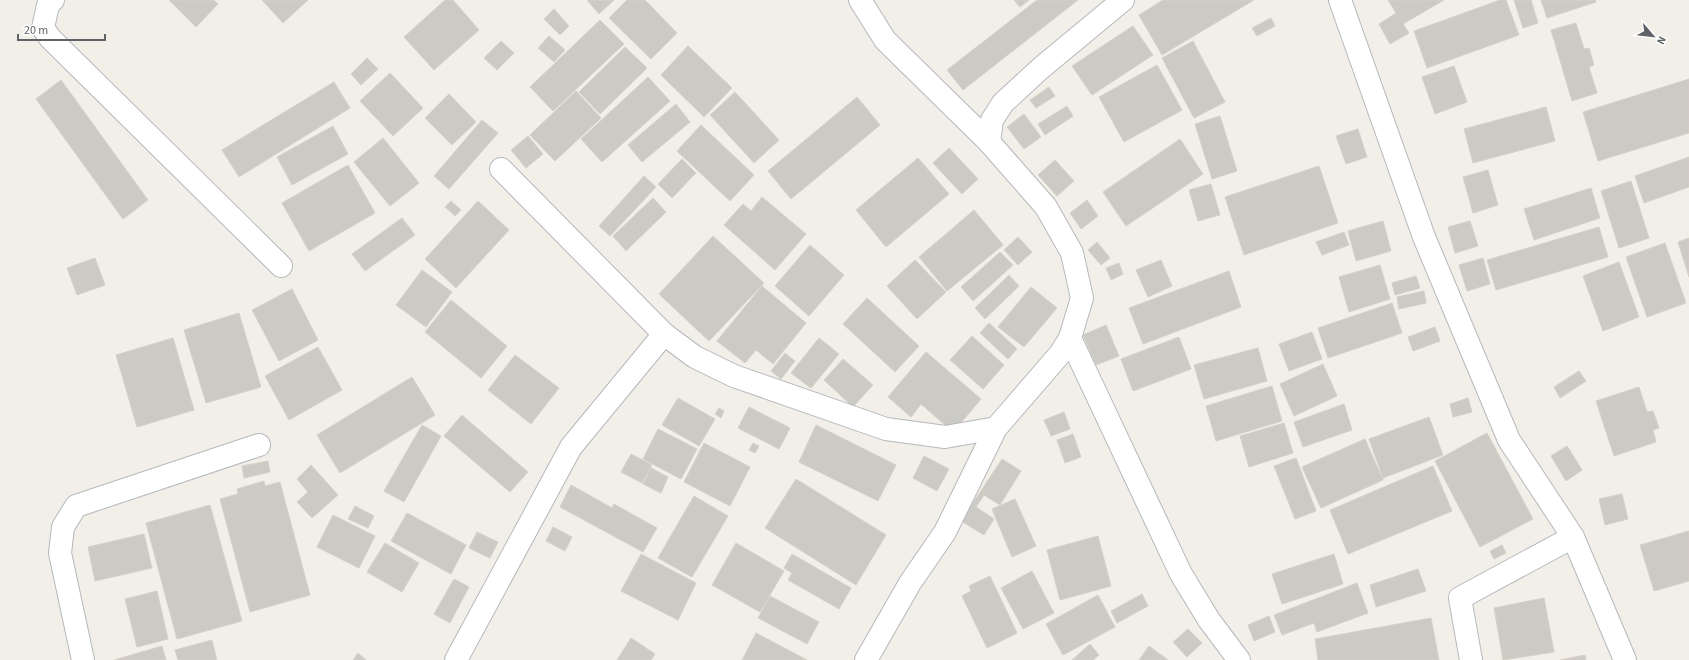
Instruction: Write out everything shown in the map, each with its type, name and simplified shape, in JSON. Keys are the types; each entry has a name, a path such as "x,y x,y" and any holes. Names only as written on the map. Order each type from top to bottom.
{"street":[{"path":"53,0 48,5 43,28 50,38 281,266"},
{"path":"860,0 885,40 989,142 1046,207 1072,253 1082,298 1070,338 1060,354 996,428 945,532 910,583 866,660"},
{"path":"989,142 992,120 1003,103 1041,68 1123,0"},
{"path":"1340,0 1424,237 1509,440 1573,537 1625,660"},
{"path":"500,169 664,334 695,357 734,376 886,429 945,437 996,428"},
{"path":"456,660 571,447 664,334"},
{"path":"1070,338 1181,574 1208,620 1238,660"},
{"path":"83,660 60,552 63,527 76,506 259,445"},
{"path":"1471,660 1460,598 1573,537"}],"building":[{"path":"169,0 214,0 218,4 196,27"},
{"path":"262,0 308,0 283,23"},
{"path":"445,0 453,0 479,30 434,70 404,37"},
{"path":"587,0 614,0 599,14"},
{"path":"627,0 645,0 677,33 651,59 609,18"},
{"path":"1014,0 1029,0 1020,7"},
{"path":"1037,0 1078,0 963,90 947,70"},
{"path":"1163,0 1254,0 1162,55 1139,15"},
{"path":"1388,0 1444,0 1403,24 1409,33 1390,44 1379,24 1396,13"},
{"path":"1500,0 1506,0 1519,35 1427,68 1414,31"},
{"path":"1514,0 1531,0 1538,23 1523,28"},
{"path":"1541,0 1595,0 1596,2 1547,18"},
{"path":"554,9 569,26 560,35 544,19"},
{"path":"1271,18 1275,26 1257,36 1252,28"},
{"path":"600,20 624,44 553,111 530,87"},
{"path":"1576,23 1584,49 1589,48 1594,65 1589,67 1597,93 1572,101 1551,30"},
{"path":"1133,26 1153,55 1092,95 1072,66"},
{"path":"549,36 565,50 554,62 538,48"},
{"path":"501,41 514,53 497,70 484,58"},
{"path":"1193,41 1225,102 1194,118 1162,58"},
{"path":"688,46 732,88 704,117 661,75"},
{"path":"625,47 647,68 600,114 579,92"},
{"path":"367,58 378,69 361,85 351,74"},
{"path":"1157,65 1182,110 1124,142 1099,97"},
{"path":"1454,66 1467,102 1435,114 1422,77"},
{"path":"390,73 423,108 393,136 360,101"},
{"path":"648,77 670,101 602,162 581,139"},
{"path":"1689,79 1689,133 1598,161 1583,112"},
{"path":"61,80 148,200 123,219 36,99"},
{"path":"334,82 350,108 239,177 222,150"},
{"path":"1049,87 1055,96 1036,108 1030,100"},
{"path":"576,91 601,118 555,161 530,135"},
{"path":"735,92 779,140 754,163 710,115"},
{"path":"449,94 476,122 452,145 425,118"},
{"path":"857,97 880,125 791,199 768,171"},
{"path":"676,104 690,122 642,162 628,145"},
{"path":"1067,106 1073,116 1045,135 1038,124"},
{"path":"1546,107 1555,141 1473,163 1464,129"},
{"path":"1024,114 1041,137 1024,149 1007,127"},
{"path":"1220,116 1237,171 1212,179 1195,124"},
{"path":"482,120 498,133 449,189 434,176"},
{"path":"701,125 754,175 730,201 677,151"},
{"path":"333,126 348,154 292,185 277,157"},
{"path":"1358,129 1367,157 1346,164 1336,136"},
{"path":"528,136 543,154 526,168 511,150"},
{"path":"383,138 419,183 390,206 354,162"},
{"path":"1180,139 1203,174 1126,226 1103,192"},
{"path":"949,148 978,179 962,194 933,163"},
{"path":"1689,157 1689,187 1644,203 1635,176"},
{"path":"918,158 949,194 886,247 856,210"},
{"path":"682,159 696,173 672,198 658,184"},
{"path":"1055,160 1074,181 1057,196 1038,175"},
{"path":"348,165 375,213 309,251 282,203"},
{"path":"1319,166 1338,223 1244,255 1225,197"},
{"path":"1488,170 1498,205 1473,213 1463,177"},
{"path":"644,176 656,187 610,236 599,226"},
{"path":"1631,181 1649,238 1619,248 1601,191"},
{"path":"1211,184 1220,215 1198,221 1189,190"},
{"path":"1591,188 1600,218 1534,240 1524,209"},
{"path":"762,197 806,234 775,270 724,225 743,204 751,211"},
{"path":"653,198 666,212 626,251 613,236"},
{"path":"1087,200 1098,216 1081,229 1070,213"},
{"path":"451,201 461,210 455,216 445,207"},
{"path":"478,201 509,230 456,288 425,259"},
{"path":"974,210 1003,245 947,291 919,257"},
{"path":"402,218 415,235 365,271 352,254"},
{"path":"1383,221 1391,251 1356,261 1348,231"},
{"path":"1470,221 1478,246 1455,253 1448,227"},
{"path":"1599,227 1608,257 1496,290 1487,260"},
{"path":"1344,232 1349,245 1322,255 1316,242"},
{"path":"713,236 764,283 709,341 659,294"},
{"path":"1018,237 1032,252 1018,265 1004,250"},
{"path":"1689,238 1689,277 1678,242"},
{"path":"1097,242 1110,258 1101,265 1088,250"},
{"path":"1665,243 1686,303 1647,317 1626,257"},
{"path":"810,245 844,275 809,316 775,286"},
{"path":"1000,252 1013,265 973,301 961,287"},
{"path":"95,258 105,285 77,295 67,268"},
{"path":"1483,258 1490,284 1467,291 1459,265"},
{"path":"915,260 946,292 917,319 887,286"},
{"path":"1161,260 1172,286 1148,297 1136,270"},
{"path":"1619,262 1639,317 1603,331 1583,276"},
{"path":"1119,263 1123,274 1111,280 1106,268"},
{"path":"1380,265 1390,299 1349,312 1339,277"},
{"path":"422,270 452,292 426,327 396,305"},
{"path":"1229,271 1241,307 1143,344 1129,308"},
{"path":"1009,275 1019,286 985,319 975,308"},
{"path":"1416,276 1420,288 1395,295 1392,283"},
{"path":"762,286 806,323 773,364 756,350 745,363 717,341"},
{"path":"1031,287 1057,308 1024,347 998,327"},
{"path":"292,289 318,340 279,361 252,310"},
{"path":"1424,291 1426,303 1399,309 1397,297"},
{"path":"867,298 919,346 895,372 843,324"},
{"path":"451,300 507,346 481,378 425,332"},
{"path":"1392,303 1402,333 1328,358 1318,328"},
{"path":"239,313 261,387 206,403 184,330"},
{"path":"989,323 1017,349 1008,359 980,333"},
{"path":"1106,325 1119,356 1096,365 1083,335"},
{"path":"1435,327 1440,341 1413,351 1408,337"},
{"path":"1312,332 1322,359 1289,371 1279,344"},
{"path":"972,336 1004,365 983,389 950,360"},
{"path":"1179,337 1191,369 1133,391 1121,359"},
{"path":"173,338 194,410 137,427 116,355"},
{"path":"819,338 839,354 811,388 791,373"},
{"path":"318,347 342,390 289,420 265,376"},
{"path":"1258,348 1267,381 1204,399 1194,365"},
{"path":"926,352 981,399 953,432 921,404 911,417 888,397"},
{"path":"785,353 795,361 781,379 771,371"},
{"path":"515,355 559,388 531,424 488,390"},
{"path":"843,359 873,385 853,407 824,380"},
{"path":"1323,364 1337,396 1294,416 1280,384"},
{"path":"1579,371 1586,381 1560,398 1554,387"},
{"path":"412,377 435,415 340,473 317,435"},
{"path":"1272,386 1282,421 1216,441 1206,406"},
{"path":"1639,387 1647,412 1653,411 1659,428 1653,430 1656,442 1614,456 1596,401"},
{"path":"678,398 715,419 699,446 662,425"},
{"path":"1468,398 1472,412 1453,417 1450,404"},
{"path":"1344,404 1352,430 1303,447 1294,422"},
{"path":"749,407 790,428 779,449 738,428"},
{"path":"719,408 724,411 721,418 715,414"},
{"path":"1064,412 1070,429 1051,436 1044,420"},
{"path":"462,415 528,472 510,492 444,436"},
{"path":"1429,417 1443,455 1383,478 1369,439"},
{"path":"1284,423 1293,453 1249,467 1240,436"},
{"path":"422,425 441,436 404,502 384,491"},
{"path":"816,425 896,465 878,501 799,462"},
{"path":"658,429 697,449 681,479 643,459"},
{"path":"1487,433 1533,519 1480,547 1435,461"},
{"path":"1073,434 1081,457 1065,463 1057,440"},
{"path":"1365,439 1383,480 1321,508 1302,467"},
{"path":"704,443 750,467 730,506 684,482"},
{"path":"753,443 759,446 755,453 749,450"},
{"path":"1567,446 1582,470 1566,481 1551,456"},
{"path":"631,454 652,465 642,483 621,472"},
{"path":"924,456 949,469 937,491 913,478"},
{"path":"1296,458 1316,511 1295,519 1274,466"},
{"path":"1002,459 1021,471 1000,505 984,495 976,507 994,519 984,535 961,521"},
{"path":"268,461 270,472 244,478 242,466"},
{"path":"311,465 338,495 312,518 297,502 308,492 297,479"},
{"path":"1433,466 1452,511 1348,554 1330,510"},
{"path":"651,468 668,477 661,493 643,484"},
{"path":"796,479 886,535 856,585 765,528"},
{"path":"264,481 265,486 280,482 310,595 250,612 220,499 238,494 237,489"},
{"path":"571,485 612,508 614,504 657,528 643,552 560,507"},
{"path":"1622,494 1628,519 1605,525 1599,499"},
{"path":"694,496 728,516 692,577 658,558"},
{"path":"1015,499 1036,546 1012,557 992,509"},
{"path":"210,505 242,621 177,639 146,523"},
{"path":"355,506 374,516 368,528 348,519"},
{"path":"407,513 466,545 451,574 391,541"},
{"path":"333,515 375,536 359,568 317,547"},
{"path":"553,527 572,537 565,551 546,541"},
{"path":"1689,531 1689,581 1654,591 1640,545"},
{"path":"477,532 498,542 490,558 469,548"},
{"path":"144,534 152,568 95,581 88,547"},
{"path":"1098,536 1111,586 1060,600 1047,550"},
{"path":"385,543 419,563 402,592 367,572"},
{"path":"736,543 784,571 760,612 712,585"},
{"path":"1502,545 1506,553 1494,559 1490,551"},
{"path":"641,554 696,583 678,620 621,591"},
{"path":"792,554 851,588 839,609 788,580 792,573 784,568"},
{"path":"1334,554 1343,584 1282,604 1272,574"},
{"path":"1418,569 1426,591 1376,607 1370,585"},
{"path":"1032,571 1054,613 1023,629 1001,588"},
{"path":"990,576 1017,633 987,648 962,596 971,591 969,586"},
{"path":"454,579 469,587 450,623 434,614"},
{"path":"1357,583 1368,613 1317,632 1314,623 1282,635 1274,615"},
{"path":"157,591 168,639 137,647 125,599"},
{"path":"1142,594 1148,606 1117,623 1111,611"},
{"path":"1098,595 1115,627 1063,655 1046,624"},
{"path":"770,596 819,622 807,644 758,618"},
{"path":"1544,598 1554,652 1503,660 1494,608"},
{"path":"1269,616 1275,632 1254,641 1248,625"},
{"path":"1431,618 1439,660 1318,660 1315,639"},
{"path":"1188,629 1202,643 1187,657 1173,642"},
{"path":"756,633 807,660 742,660"},
{"path":"631,638 655,654 651,660 617,660"},
{"path":"212,640 217,660 178,660 175,650"},
{"path":"1090,644 1099,655 1093,660 1072,660"},
{"path":"162,646 166,660 114,660"},
{"path":"1149,646 1168,660 1139,660"},
{"path":"358,653 366,660 353,660"},
{"path":"1585,655 1586,660 1560,660"}]}
